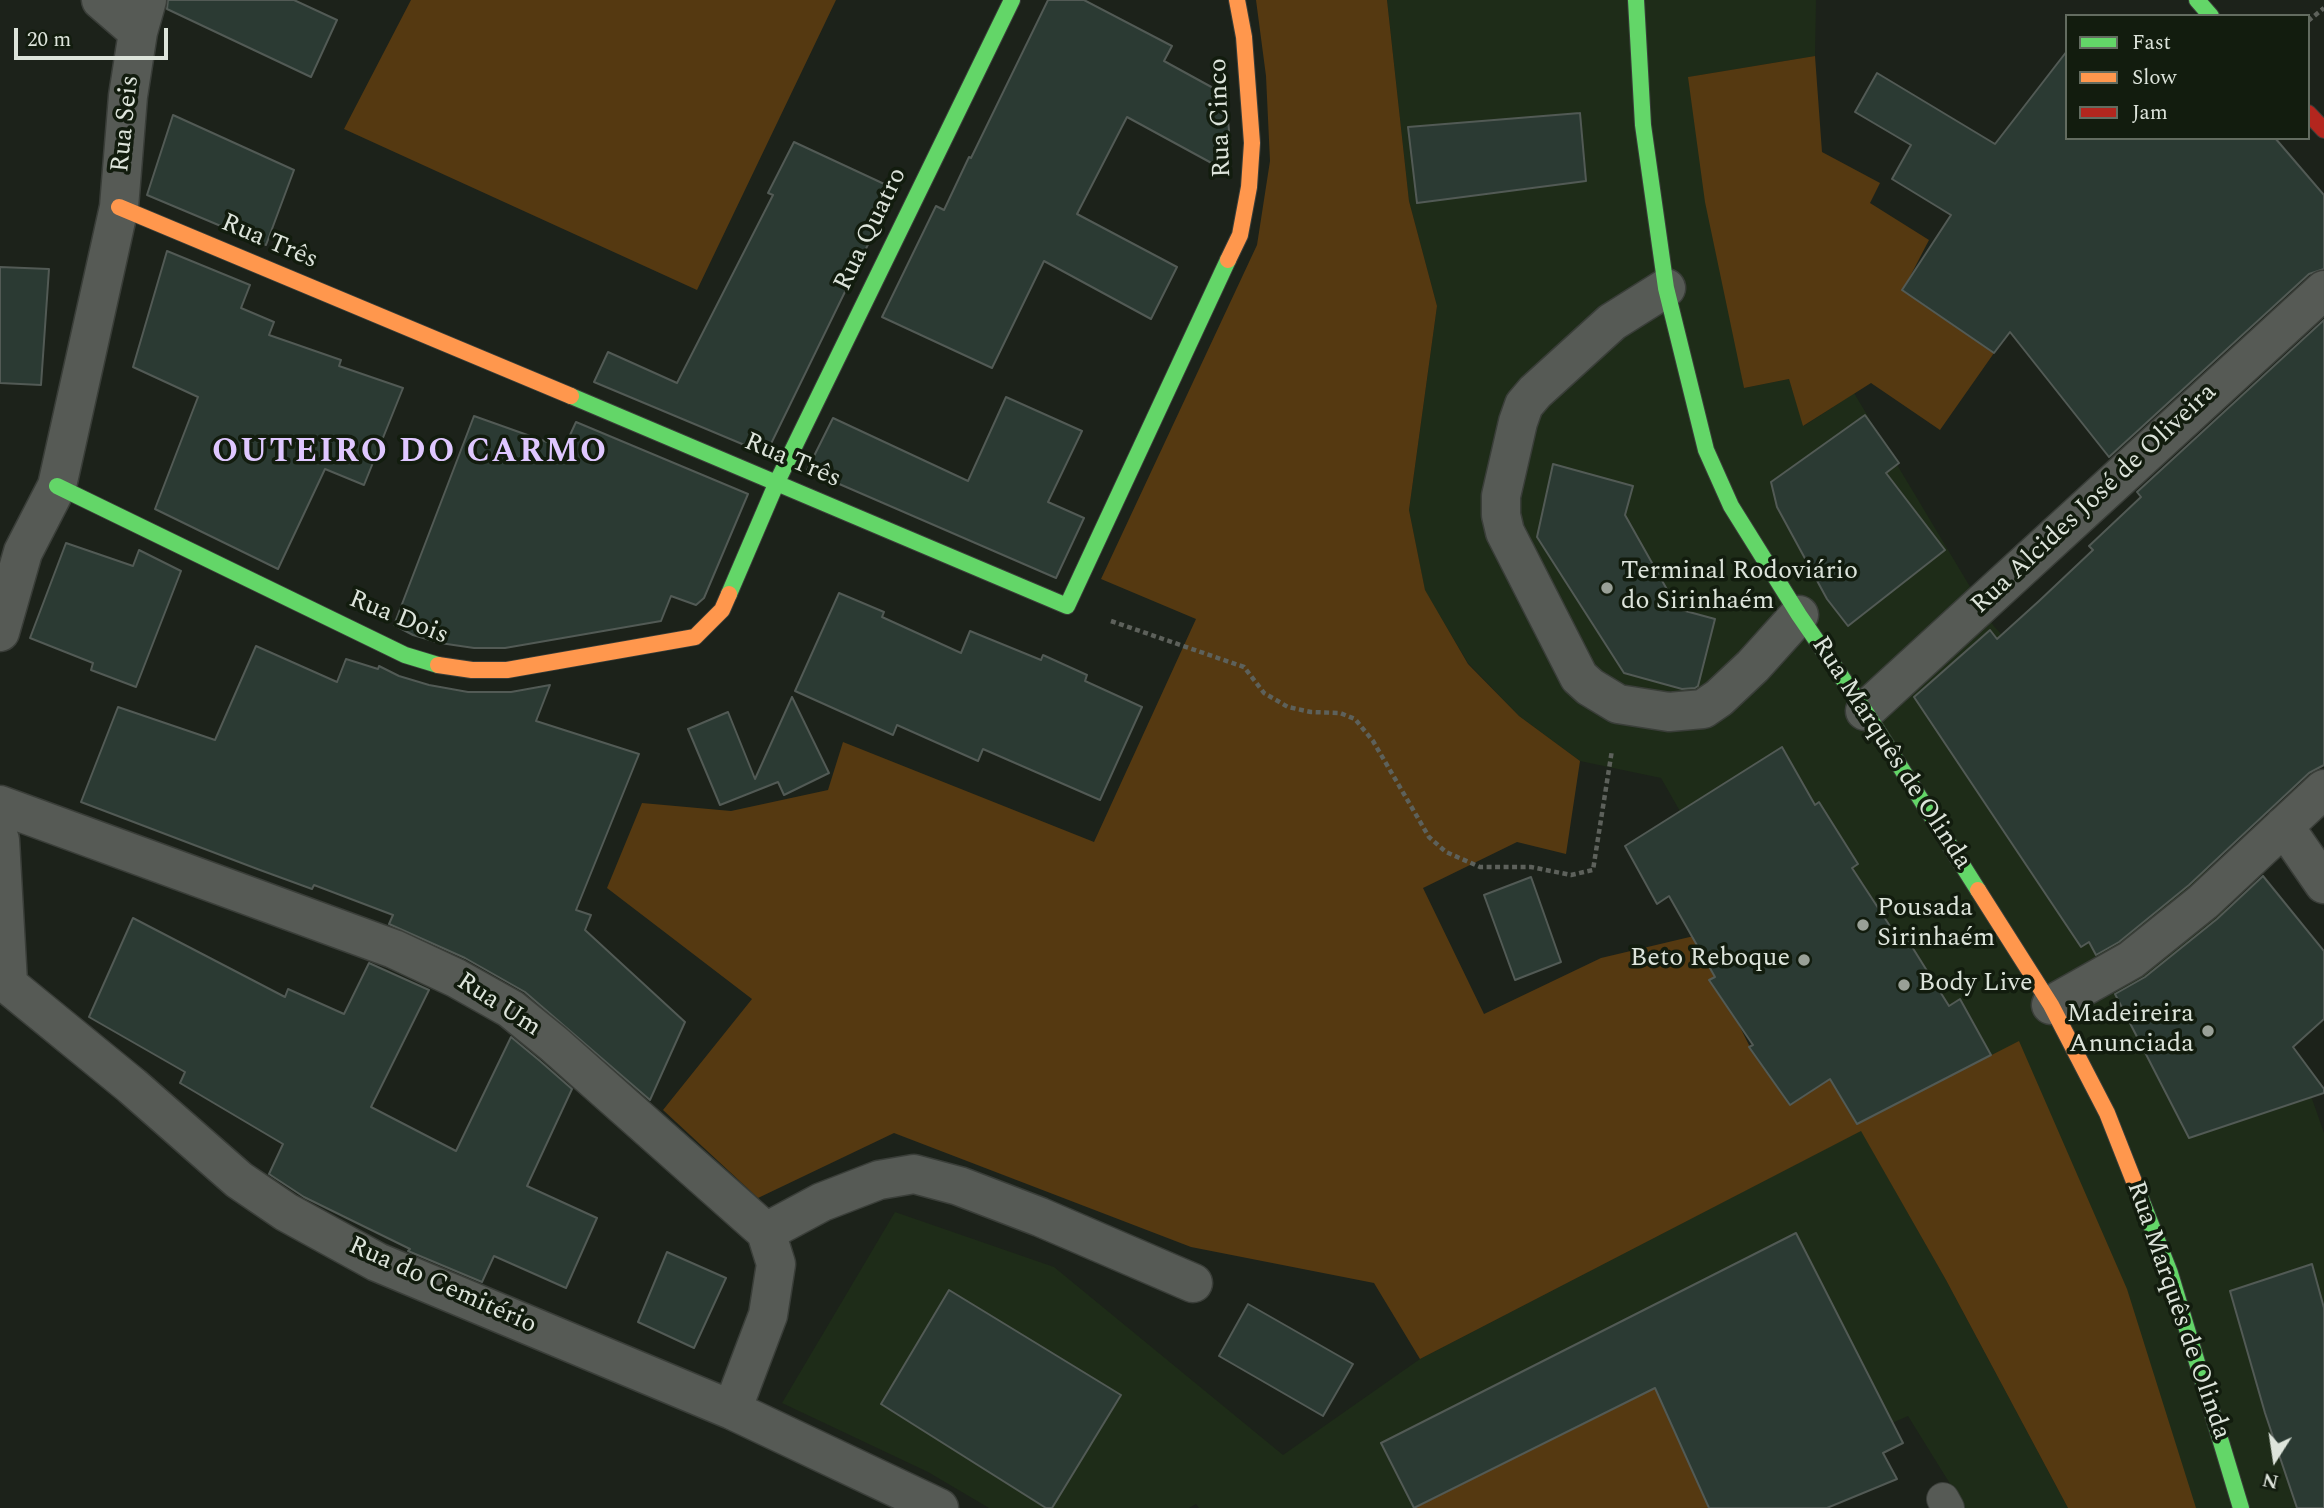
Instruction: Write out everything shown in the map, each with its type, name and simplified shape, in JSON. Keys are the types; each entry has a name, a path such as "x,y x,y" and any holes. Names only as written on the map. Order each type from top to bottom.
{"street":[{"path":"101,0 142,16"},
{"name":"Rua Quatro","path":"777,482 1012,0"},
{"name":"Rua Cinco","path":"1067,606 1240,235 1249,187 1252,143 1244,37 1237,0"},
{"name":"Rua Marquês de Olinda","path":"1636,0 1643,125 1666,288 1706,450 1731,506 1799,615 1865,711 2051,1005 2107,1113 2170,1273 2241,1508"},
{"path":"2197,0 2209,14"},
{"name":"Rua Seis","path":"57,486 119,208 128,96 142,16"},
{"path":"2310,115 2324,130"},
{"name":"Rua Três","path":"119,208 1067,606"},
{"name":"Rua Marquês de Olinda","path":"1666,288 1612,322 1524,405 1501,496 1505,532 1579,677 1618,704 1669,712 1703,709 1753,666 1799,615"},
{"name":"Rua Alcides José de Oliveira","path":"1865,711 2324,290"},
{"name":"Rua Dois","path":"57,486 405,655 435,664 472,670 507,670 695,637 722,610 777,482"},
{"path":"0,632 23,552 57,486"},
{"path":"2051,1005 2131,960 2203,902 2324,789"},
{"name":"Rua Um","path":"0,805 394,949 456,978 510,1009 554,1044 766,1232"},
{"path":"2284,826 2324,884"},
{"path":"0,840 4,981"},
{"name":"Rua do Cemitério","path":"4,981 132,1086 239,1180 286,1212 377,1262 732,1410 939,1508"},
{"path":"732,1410 768,1315 776,1264 766,1232 822,1202 879,1180 914,1174 959,1186 1040,1217 1193,1283"}],"path":[{"path":"2310,19 2324,8"},
{"path":"1067,606 1244,667 1264,693 1288,707 1311,712 1340,713 1355,719 1373,741 1429,837 1446,852 1480,867 1531,867 1571,875 1593,870 1618,704"}],"shaded area":[{"path":"411,0 836,0 697,290 344,129"},
{"path":"1256,0 1387,0 1409,201 1437,306 1409,510 1425,590 1468,664 1519,716 1580,761 1566,854 1517,842 1423,888 1484,1014 1601,958 1694,936 1752,1051 1801,1027 1857,1124 2019,1041 2127,1289 2196,1508 2068,1508 1946,1280 1861,1131 1420,1359 1374,1283 1191,1247 894,1133 758,1198 663,1110 752,999 607,888 642,803 731,811 828,790 843,742 1094,842 1196,619 1101,579 1257,245 1270,161 1266,76"},
{"path":"1387,0 1816,0 1815,56 1689,77 1744,388 1789,379 1804,426 1854,393 1993,625 2208,867 2283,1016 2324,1133 2324,1508 2070,1508 1946,1277 1866,1139 1946,1280 2068,1508 1965,1508 1908,1416 1892,1423 1795,1234 1382,1443 1414,1508 1199,1508 1196,1504 1189,1508 989,1508 928,1472 782,1403 895,1212 1054,1267 1283,1455 1420,1359 1862,1130 1661,778 1580,761 1519,716 1468,663 1425,591 1409,510 1437,306 1409,201"},
{"path":"1815,56 1822,152 1880,183 1870,203 1929,240 1903,290 1994,353 1940,430 1871,383 1803,426 1789,379 1744,388 1705,202 1688,77"},
{"path":"1655,1388 1709,1508 1415,1508"}],"building":[{"path":"168,0 294,0 337,20 311,77 167,9"},
{"path":"1048,0 1084,0 1172,46 1164,61 1226,95 1230,143 1228,172 1127,117 1077,214 1177,267 1151,319 1044,261 992,368 882,317 936,206 944,210"},
{"path":"2065,54 2065,140 2277,140 2324,195 2324,269 2309,274 2109,457 2010,332 1994,353 1902,290 1951,215 1892,179 1911,145 1855,112 1877,73 1995,144"},
{"path":"1580,113 1586,181 1417,203 1408,127"},
{"path":"173,115 294,170 266,245 147,195"},
{"path":"794,142 895,189 766,454 594,382 608,352 677,383 773,195 768,193"},
{"path":"167,251 250,285 241,308 274,322 269,335 341,360 339,366 403,388 364,485 325,469 278,569 155,509 198,397 133,367"},
{"path":"0,267 49,269 41,385 0,383"},
{"path":"2324,320 2324,765 2309,773 2189,885 2119,942 2096,955 2089,942 2081,947 1914,697 1990,630 1997,639 2039,601 2093,550 2089,546 2141,497 2137,492"},
{"path":"1006,397 1082,431 1048,502 1084,518 1056,578 807,470 833,418 968,481"},
{"path":"1865,415 1899,463 1886,473 1945,550 1848,626 1827,599 1777,507 1771,482"},
{"path":"474,416 564,448 576,422 748,494 704,598 696,605 671,596 661,621 505,648 474,648 440,643 413,635 394,625"},
{"path":"1553,464 1633,486 1625,515 1678,609 1715,619 1698,686 1695,688 1682,689 1624,673 1537,537"},
{"path":"66,543 133,566 139,550 181,571 136,687 91,670 93,663 30,638"},
{"path":"839,593 884,612 882,617 961,653 970,631 1041,660 1043,655 1087,675 1085,681 1142,707 1100,800 983,749 978,761 897,725 893,735 795,691"},
{"path":"256,646 337,682 346,659 378,669 379,666 399,676 429,685 468,692 511,692 550,685 536,721 639,754 576,910 591,915 585,930 685,1022 650,1100 525,992 465,958 389,924 393,915 314,885 312,889 81,802 118,707 215,740"},
{"path":"792,697 829,773 784,795 778,782 720,805 688,729 728,712 755,779"},
{"path":"1782,747 1815,805 1819,802 1858,864 1852,868 1903,946 1909,942 1949,1006 1960,999 1991,1055 1857,1124 1830,1079 1790,1105 1749,1047 1753,1045 1709,980 1715,977 1669,896 1657,904 1625,846"},
{"name":"Madeireira Anunciada","path":"2263,876 2324,951 2324,1019 2293,1047 2324,1089 2324,1093 2189,1138 2115,994 2145,977 2217,919"},
{"path":"1531,877 1561,962 1515,980 1484,895"},
{"path":"133,918 285,997 288,989 344,1014 369,963 429,990 371,1107 456,1151 511,1037 540,1061 572,1089 527,1186 597,1218 566,1288 494,1256 482,1282 408,1251 410,1249 304,1197 269,1174 283,1144 180,1083 185,1072 89,1017"},
{"path":"1796,1233 1903,1443 1883,1453 1897,1479 1827,1508 1709,1508 1655,1388 1414,1508 1381,1443"},
{"path":"667,1252 726,1278 694,1348 638,1322"},
{"path":"2312,1264 2324,1308 2324,1508 2297,1508 2265,1413 2230,1291"},
{"path":"949,1290 1121,1395 1052,1508 1046,1508 881,1404"},
{"path":"1248,1304 1353,1364 1323,1416 1219,1356"}],"traffic: fast":[{"path":"729,594 777,482 1012,0"},
{"path":"1636,0 1643,125 1666,288 1706,450 1731,506 1978,890"},
{"path":"2197,0 2209,14"},
{"path":"571,396 1067,606 1228,260"},
{"path":"57,486 405,655 438,665"},
{"path":"2135,1184 2170,1273 2241,1508"}],"traffic: slow":[{"path":"1228,260 1240,235 1249,187 1252,143 1244,37 1237,0"},
{"path":"119,207 571,396"},
{"path":"438,665 472,670 507,670 695,637 722,610 729,594"},
{"path":"1978,890 2051,1005 2107,1113 2135,1184"}],"traffic: jam":[{"path":"2310,115 2324,130"}],"place":[{"name":"Terminal Rodoviário do Sirinhaém","path":"1607,588"},
{"name":"Pousada Sirinhaém","path":"1863,925"},
{"name":"Beto Reboque","path":"1804,960"},
{"name":"Body Live","path":"1904,985"},
{"name":"Madeireira Anunciada","path":"2208,1031"}],"district":[{"name":"OUTEIRO DO CARMO","path":"410,455"}]}
